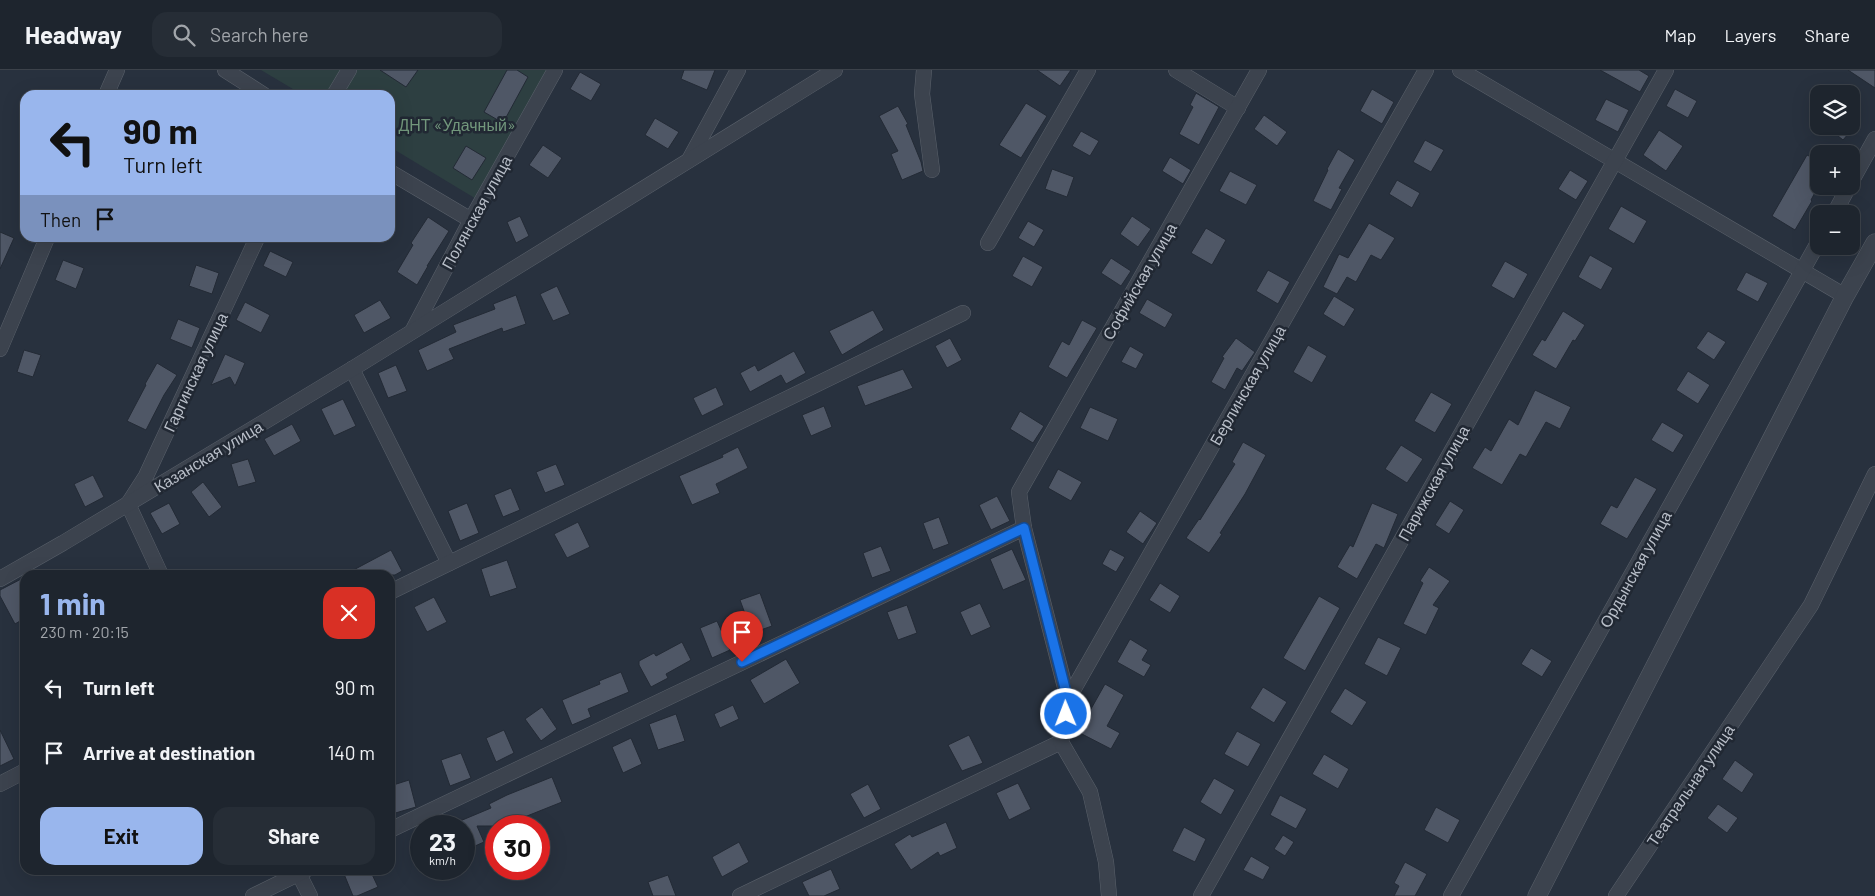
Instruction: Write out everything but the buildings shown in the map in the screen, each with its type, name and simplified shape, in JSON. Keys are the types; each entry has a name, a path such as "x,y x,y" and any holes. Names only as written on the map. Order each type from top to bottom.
{"street":[{"path":"108,90 117,70"},
{"path":"225,70 256,90"},
{"path":"337,90 349,70"},
{"name":"Полянская улица","path":"414,329 471,220 555,70"},
{"path":"688,161 738,70"},
{"name":"Казанская улица","path":"0,579 352,369 835,70"},
{"path":"924,70 922,94 932,170"},
{"path":"988,242 1088,70"},
{"path":"1176,70 1238,108"},
{"name":"Софийская улица","path":"1024,528 1019,492 1259,70"},
{"name":"Берлинская улица","path":"1068,700 1426,70"},
{"path":"1460,70 1845,296"},
{"name":"Парижская улица","path":"1201,896 1666,70"},
{"path":"1860,166 1875,139"},
{"path":"395,175 471,220"},
{"path":"0,349 45,242"},
{"name":"Гаргинская улица","path":"128,504 146,476 255,242"},
{"path":"1537,896 1845,296 1875,243"},
{"name":"Ордынская улица","path":"1451,896 1811,255"},
{"path":"395,590 963,312"},
{"path":"352,369 449,563"},
{"name":"Театральная улица","path":"1616,896 1811,605 1875,474"},
{"path":"128,504 159,570"},
{"path":"395,828 1024,528 1068,700 1061,742 1090,792 1106,862 1108,896"},
{"path":"740,896 1061,742"},
{"path":"0,784 20,774"},
{"path":"253,896 293,875"},
{"path":"302,875 310,896"}],"green space":[{"name":"ДНТ «Удачный»","path":"261,70 549,70 478,200 395,150 395,90 295,90"}],"route":[{"path":"742,662 1024,528 1068,700 1066,714"}]}
